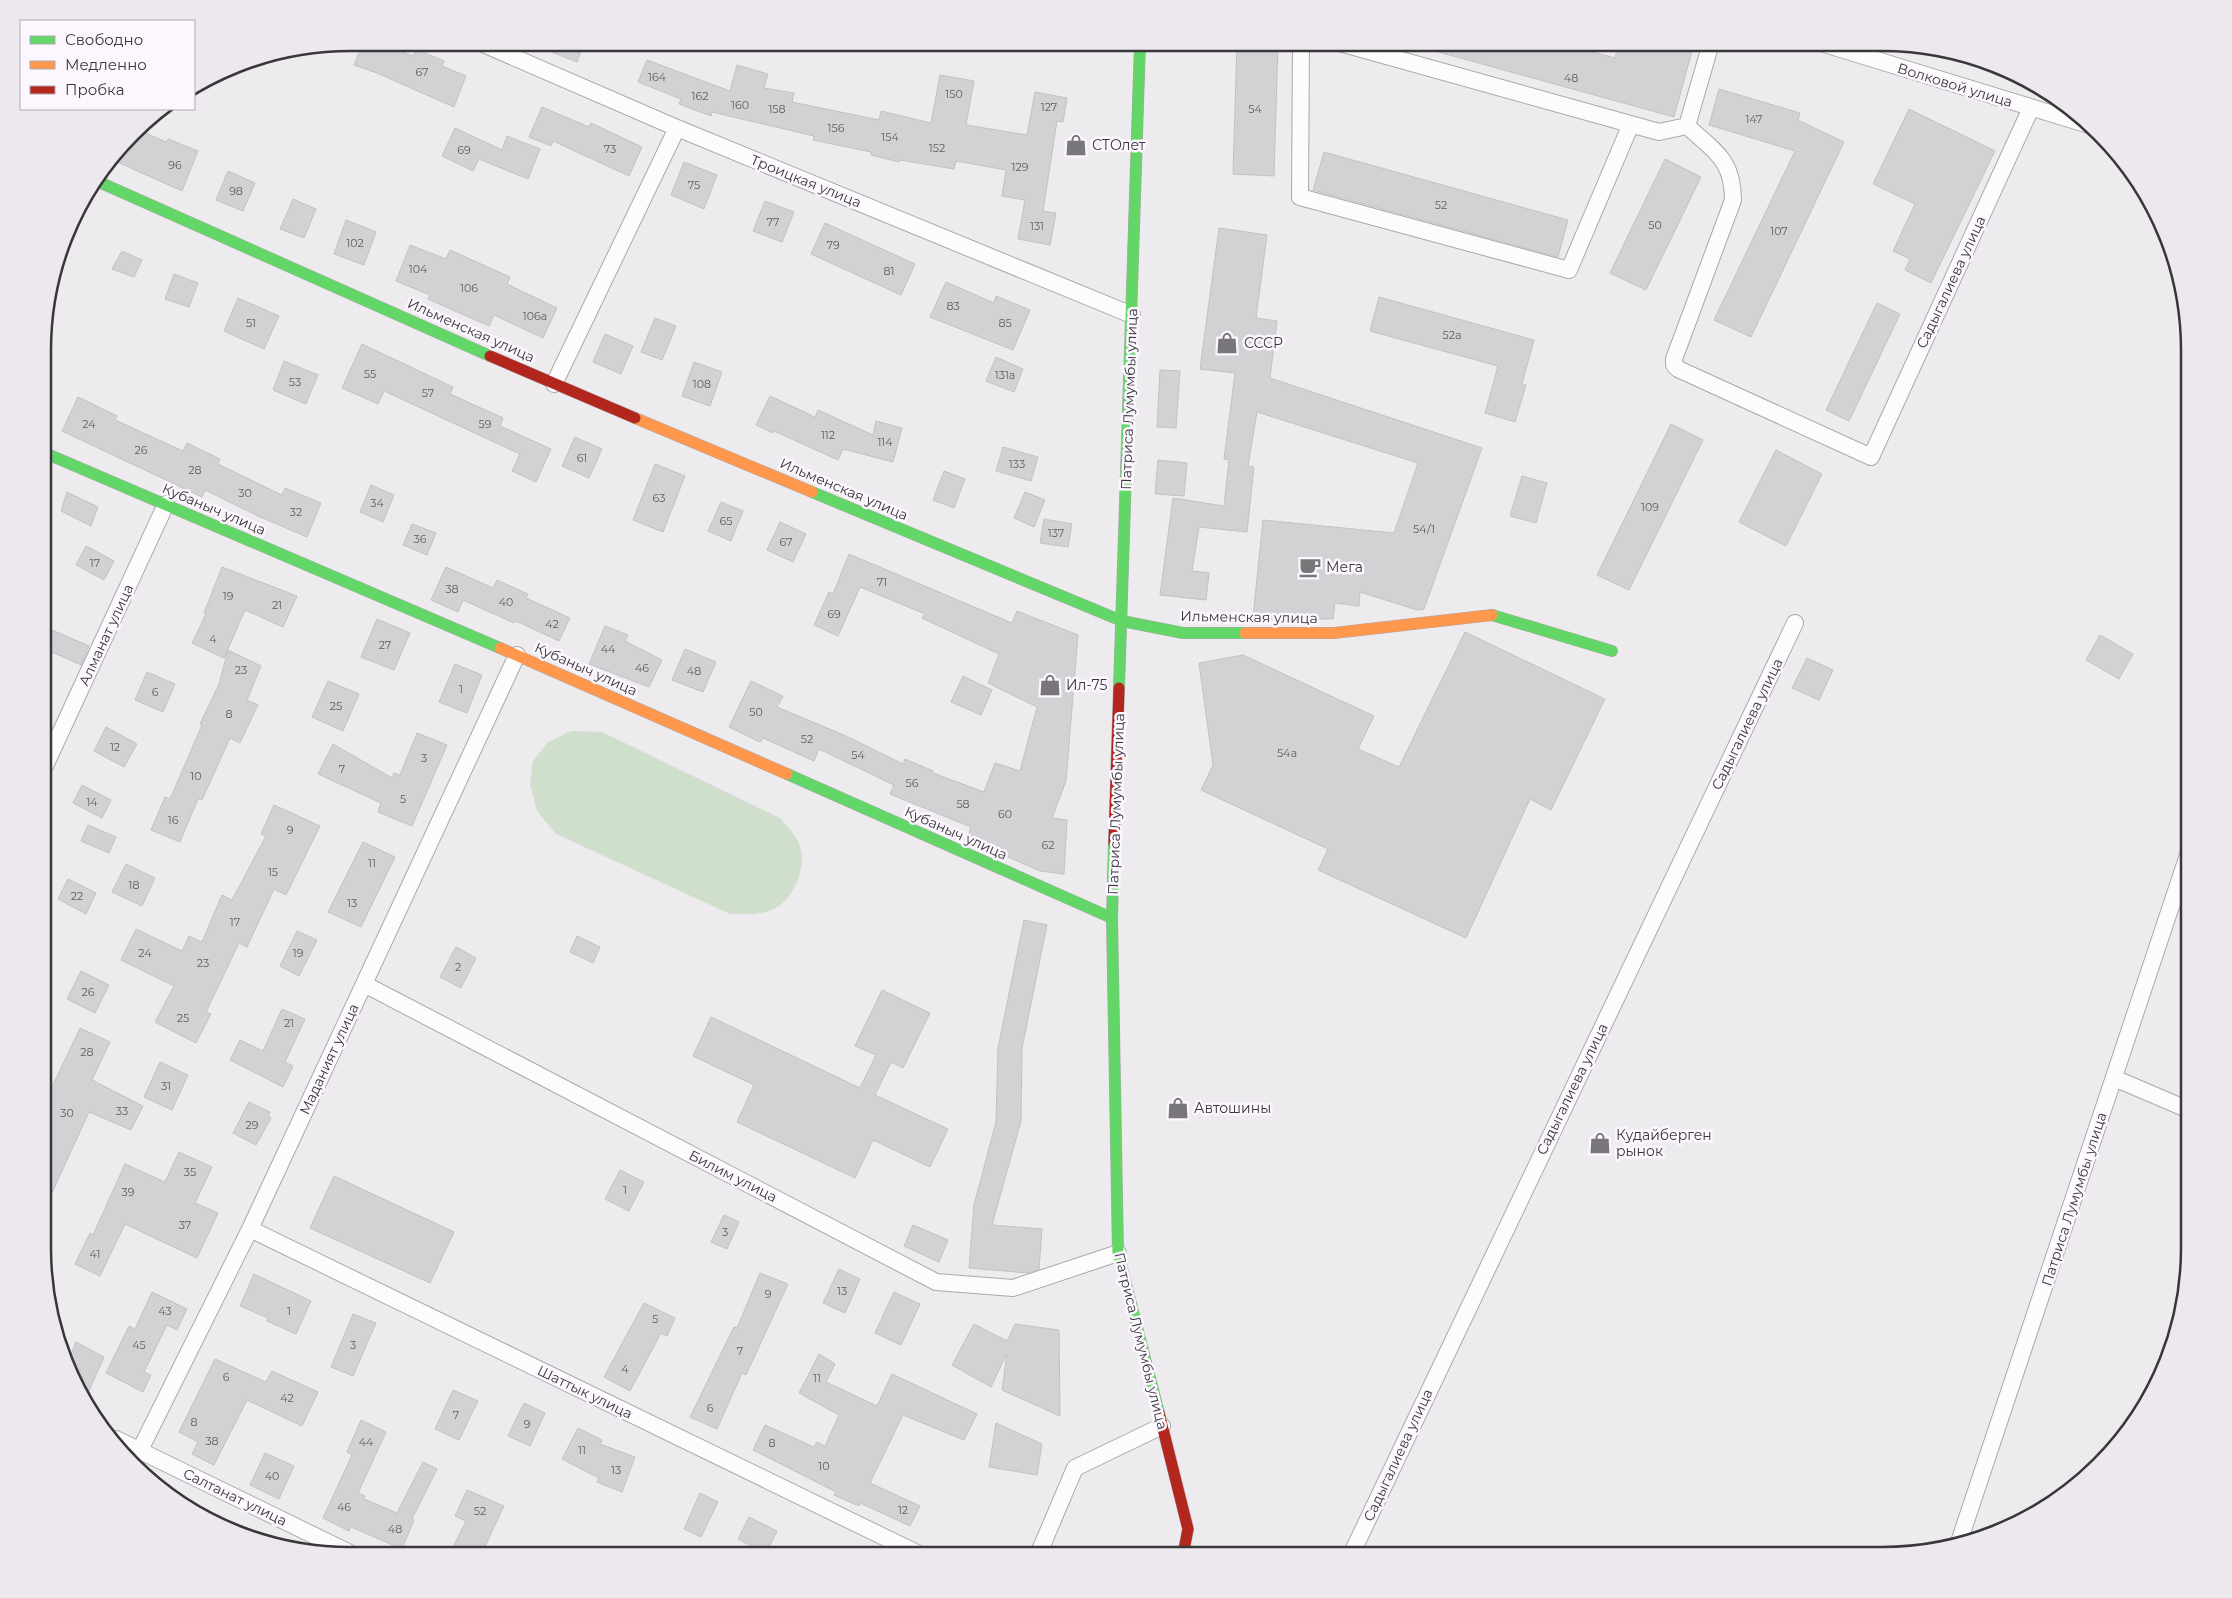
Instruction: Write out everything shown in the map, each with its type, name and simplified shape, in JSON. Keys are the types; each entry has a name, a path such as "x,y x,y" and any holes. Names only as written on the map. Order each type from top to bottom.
{"street":[{"name":"Троицкая улица","path":"501,51 676,128 1132,315"},
{"name":"Патриса Лумумбы улица","path":"1140,51 1112,918 1118,1253 1188,1529 1185,1547"},
{"path":"1301,51 1300,197 1569,270 1631,124"},
{"path":"1369,51 1659,132 1687,126 1709,51"},
{"name":"Волковой улица","path":"1860,51 2073,120"},
{"name":"Садыгалиева улица","path":"1687,126 1724,160 1733,181 1733,200 1674,359 1674,365 1678,369 1871,458 2031,108"},
{"path":"554,384 676,128"},
{"name":"Ильменская улица","path":"102,183 554,384 1122,621 1183,633 1334,634 1495,615 1612,651"},
{"name":"Кубаныч улица","path":"51,456 517,655 1112,918"},
{"name":"Алманат улица","path":"51,753 166,504"},
{"name":"Садыгалиева улица","path":"1354,1547 1795,623"},
{"name":"Маданият улица","path":"137,1455 250,1229 517,655"},
{"name":"Патриса Лумумбы улица","path":"1961,1536 2181,876"},
{"name":"Билим улица","path":"364,984 936,1282 1012,1288 1118,1253"},
{"path":"2114,1078 2181,1107"},
{"name":"Шаттык улица","path":"250,1229 905,1547"},
{"path":"1041,1547 1075,1468 1162,1426"},
{"name":"Салтанат улица","path":"137,1455 335,1546"}],"green space":[{"path":"571,731 602,732 780,818 795,837 802,856 799,875 791,893 774,909 755,914 730,914 556,834 537,811 530,784 533,761 548,742"}],"building":[{"path":"359,51 400,51 413,56 415,51 421,51 444,61 442,66 466,76 454,107 377,73 354,65"},
{"path":"549,51 581,51 577,62"},
{"path":"1237,51 1278,51 1274,176 1233,174"},
{"path":"1435,51 1589,51 1615,58 1617,51 1692,51 1674,117"},
{"path":"647,60 730,91 737,65 768,74 764,88 794,93 792,102 879,120 881,111 931,123 940,75 974,81 966,125 1027,135 1035,92 1067,98 1063,122 1057,121 1043,211 1056,213 1050,245 1018,239 1025,200 1002,196 1006,170 956,161 954,169 900,160 899,162 871,155 871,152 813,140 814,136 712,112 711,116 679,104 681,99 638,82"},
{"path":"1719,89 1800,113 1798,120 1844,142 1751,337 1714,320 1795,151 1709,125"},
{"path":"542,107 589,127 591,123 642,147 629,176 553,141 551,146 529,137"},
{"path":"1909,109 1995,151 1931,283 1905,270 1910,259 1893,251 1915,204 1873,184"},
{"path":"455,128 502,150 507,136 540,149 528,179 479,159 473,171 442,156"},
{"path":"145,133 166,142 168,139 198,151 182,191 118,162"},
{"path":"1324,152 1568,220 1558,257 1313,190"},
{"path":"1665,159 1701,177 1646,290 1610,273"},
{"path":"684,162 717,175 704,209 671,195"},
{"path":"228,171 255,183 243,211 216,200"},
{"path":"293,199 316,209 304,238 280,229"},
{"path":"765,201 794,212 782,242 753,231"},
{"path":"346,220 376,232 364,265 334,254"},
{"path":"825,223 915,264 901,295 811,254"},
{"path":"1219,228 1267,235 1256,318 1277,321 1270,378 1482,448 1424,609 1417,610 1360,592 1359,606 1335,603 1333,619 1253,617 1263,520 1394,533 1418,463 1257,412 1248,466 1254,467 1247,532 1199,527 1192,571 1209,573 1206,600 1160,595 1173,498 1224,506 1229,460 1224,459 1235,373 1200,369"},
{"path":"410,245 446,259 450,250 510,277 507,284 557,308 543,338 494,315 489,326 428,299 430,295 396,281"},
{"path":"122,251 142,260 134,277 112,269"},
{"path":"174,274 198,283 189,307 165,299"},
{"path":"946,282 994,303 996,296 1030,310 1013,350 930,317"},
{"path":"1379,297 1534,340 1522,384 1526,385 1515,422 1485,413 1498,366 1370,331"},
{"path":"238,298 279,316 264,349 224,331"},
{"path":"1877,303 1900,314 1849,421 1826,410"},
{"path":"655,318 676,326 662,360 641,352"},
{"path":"605,334 633,346 621,374 593,362"},
{"path":"362,344 453,387 450,394 503,418 500,426 551,449 536,482 512,471 520,454 384,391 378,404 342,388"},
{"path":"996,357 1023,369 1014,392 986,381"},
{"path":"284,361 318,375 306,404 273,390"},
{"path":"694,362 722,372 710,406 682,396"},
{"path":"1160,370 1180,371 1176,428 1157,427"},
{"path":"770,396 815,417 818,410 873,435 876,421 902,428 893,462 843,449 838,460 774,431 773,433 756,425"},
{"path":"78,397 117,416 115,420 183,451 187,443 220,459 218,464 282,495 285,488 321,503 307,537 205,490 202,497 62,431"},
{"path":"1671,424 1703,440 1629,590 1597,575"},
{"path":"575,437 602,449 589,478 562,466"},
{"path":"1003,447 1038,457 1031,481 996,471"},
{"path":"1776,450 1822,474 1786,546 1739,522"},
{"path":"1158,460 1187,463 1184,496 1155,494"},
{"path":"655,464 685,476 663,532 633,520"},
{"path":"944,471 965,479 954,508 933,500"},
{"path":"1522,476 1547,483 1536,523 1510,516"},
{"path":"371,485 394,495 383,522 360,512"},
{"path":"67,492 98,507 91,526 61,511"},
{"path":"1025,492 1045,500 1034,527 1014,518"},
{"path":"721,502 743,511 731,541 708,531"},
{"path":"1044,519 1072,524 1068,547 1040,543"},
{"path":"780,522 806,534 793,562 767,550"},
{"path":"412,524 436,533 427,555 403,545"},
{"path":"86,546 114,561 104,580 76,565"},
{"path":"849,554 1012,623 1017,611 1078,635 1066,781 1052,818 1067,820 1064,874 1040,871 967,839 971,827 890,794 894,785 819,749 814,761 763,738 760,742 729,727 751,681 783,696 777,707 846,736 903,764 905,759 933,771 933,773 984,792 995,763 1020,771 1037,707 988,683 999,654 922,618 925,614 860,587 838,636 814,625 829,592 833,594"},
{"path":"222,567 297,596 283,627 245,610 224,658 192,643 206,614 204,613"},
{"path":"446,567 493,588 497,580 528,594 526,598 570,618 559,641 516,621 514,623 463,600 458,612 431,600"},
{"path":"377,619 410,633 394,670 361,657"},
{"path":"605,626 628,635 625,641 662,660 649,687 589,664"},
{"path":"51,630 89,646 81,665 51,652"},
{"path":"1465,632 1605,699 1551,810 1530,799 1466,938 1318,870 1328,849 1201,790 1213,765 1199,663 1243,655 1374,716 1358,749 1399,767"},
{"path":"2100,635 2133,654 2119,679 2086,660"},
{"path":"685,649 716,662 703,692 672,680"},
{"path":"228,650 261,666 247,700 258,705 240,743 230,738 202,800 198,799 180,842 151,830 165,797 170,799 202,725 200,724 219,684"},
{"path":"1807,658 1833,670 1819,700 1792,688"},
{"path":"455,664 482,675 467,713 439,702"},
{"path":"147,672 175,684 163,712 135,700"},
{"path":"963,676 992,690 981,715 951,702"},
{"path":"328,681 359,694 343,731 312,717"},
{"path":"106,727 137,744 124,767 94,751"},
{"path":"417,733 447,745 412,826 378,812 381,803 318,774 333,744 392,778 394,773 400,775"},
{"path":"82,785 111,800 102,818 73,803"},
{"path":"274,805 320,826 286,895 274,889 247,947 239,943 206,1012 211,1014 196,1043 155,1022 174,986 121,960 136,929 182,951 189,936 202,942 222,895 232,900 266,836 261,834"},
{"path":"88,825 116,837 109,853 81,841"},
{"path":"363,842 395,857 361,927 328,912"},
{"path":"126,864 155,878 142,906 112,892"},
{"path":"68,879 96,893 86,914 58,899"},
{"path":"1024,920 1047,925 1022,1048 1021,1121 992,1225 1042,1229 1039,1269 1028,1273 969,1268 974,1205 996,1122 998,1048"},
{"path":"297,931 317,940 299,976 280,966"},
{"path":"577,936 600,947 593,963 570,952"},
{"path":"456,947 476,958 461,988 440,977"},
{"path":"81,971 109,985 95,1013 67,999"},
{"path":"882,990 930,1013 903,1068 891,1062 875,1095 948,1129 930,1167 873,1140 855,1178 737,1122 754,1085 693,1056 711,1017 860,1088 876,1055 855,1046"},
{"path":"282,1009 305,1019 285,1062 293,1066 283,1087 230,1060 240,1040 263,1051"},
{"path":"80,1028 110,1042 92,1080 143,1106 131,1130 89,1112 51,1195 51,1087"},
{"path":"160,1062 188,1075 172,1110 144,1097"},
{"path":"249,1102 270,1112 268,1116 271,1118 256,1145 233,1133"},
{"path":"179,1152 212,1167 195,1203 218,1213 197,1258 125,1224 100,1276 75,1264 90,1233 93,1235 125,1164 165,1182"},
{"path":"620,1170 644,1182 629,1211 605,1199"},
{"path":"334,1176 454,1232 430,1283 310,1228"},
{"path":"724,1215 739,1222 727,1249 711,1242"},
{"path":"913,1225 948,1240 939,1262 904,1246"},
{"path":"839,1269 860,1279 845,1313 823,1303"},
{"path":"760,1273 788,1284 746,1375 742,1373 717,1429 690,1417 734,1327 737,1328"},
{"path":"254,1274 311,1301 296,1334 267,1321 268,1318 240,1306"},
{"path":"152,1292 187,1309 177,1330 167,1325 144,1372 151,1375 143,1392 106,1373 129,1326 135,1329"},
{"path":"894,1292 920,1304 901,1345 875,1333"},
{"path":"644,1303 675,1318 667,1336 661,1333 630,1391 604,1377"},
{"path":"353,1314 376,1323 353,1376 331,1367"},
{"path":"974,1324 1007,1341 1015,1324 1059,1330 1060,1416 1002,1390 1007,1353 991,1387 952,1365"},
{"path":"76,1342 104,1357 88,1392 82,1380 71,1354"},
{"path":"819,1354 835,1364 826,1382 877,1406 892,1374 977,1414 964,1440 903,1415 870,1483 920,1506 910,1526 860,1503 859,1506 834,1495 836,1492 753,1450 765,1425 814,1447 817,1442 825,1446 839,1415 799,1393"},
{"path":"215,1359 266,1382 272,1371 318,1392 302,1426 247,1400 214,1465 192,1454 198,1442 179,1432"},
{"path":"453,1390 478,1401 459,1440 435,1429"},
{"path":"524,1403 545,1413 530,1446 508,1436"},
{"path":"361,1420 386,1432 358,1493 365,1496 364,1499 397,1513 423,1462 437,1469 412,1519 414,1520 403,1547 397,1547 351,1527 349,1531 323,1518 352,1455 347,1452"},
{"path":"996,1423 1042,1444 1037,1475 989,1467"},
{"path":"578,1428 602,1440 600,1444 635,1457 622,1492 597,1482 599,1478 562,1459"},
{"path":"265,1453 294,1466 279,1499 250,1485"},
{"path":"467,1490 504,1506 485,1547 453,1547 466,1521 455,1516"},
{"path":"700,1493 718,1502 701,1537 684,1529"},
{"path":"749,1517 777,1531 769,1547 753,1547 738,1539"}],"traffic: fast":[{"path":"1119,688 1140,51"},
{"path":"102,183 490,356"},
{"path":"51,456 500,648"},
{"path":"812,492 1122,621 1183,633 1245,633"},
{"path":"1492,615 1612,651"},
{"path":"787,774 1112,918"},
{"path":"1114,843 1112,918 1118,1253 1159,1413"}],"traffic: slow":[{"path":"635,418 812,492"},
{"path":"1245,633 1334,633 1492,615"},
{"path":"500,648 787,774"}],"traffic: jam":[{"path":"490,356 635,418"},
{"path":"1114,843 1119,688"},
{"path":"1159,1413 1188,1529 1185,1547"}],"place":[{"name":"СТОлет","path":"1076,145"},
{"name":"СССР","path":"1227,343"},
{"name":"Мега","path":"1310,567"},
{"name":"Ил-75","path":"1050,685"},
{"name":"Автошины","path":"1178,1108"},
{"name":"Кудайберген рынок","path":"1600,1143"}]}
